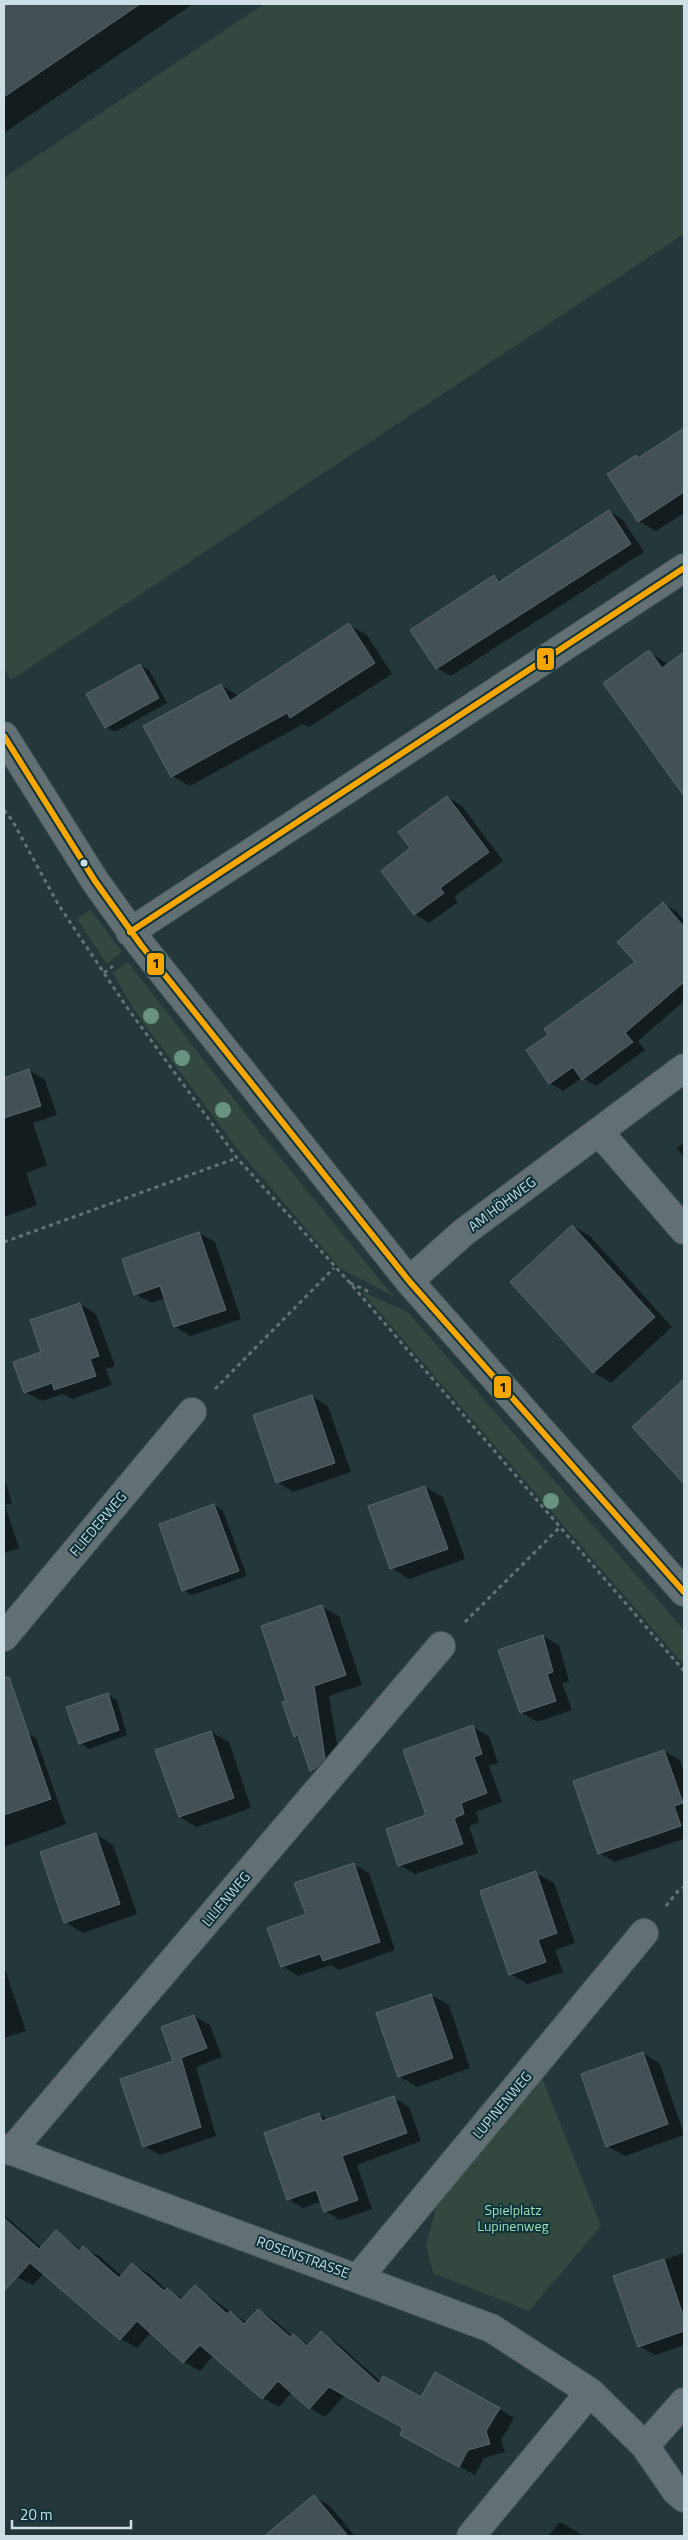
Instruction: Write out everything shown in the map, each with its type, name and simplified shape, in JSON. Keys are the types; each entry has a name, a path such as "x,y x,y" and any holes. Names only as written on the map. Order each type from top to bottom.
{"street":[{"path":"130,932 684,568"},
{"path":"4,739 130,932 409,1281 684,1592"},
{"name":"AM HÖHWEG","path":"409,1281 464,1232 684,1068"},
{"path":"599,1132 684,1230"},
{"name":"FLIEDERWEG","path":"4,1637 192,1412"},
{"name":"LILIENWEG","path":"7,2149 441,1646"},
{"name":"LUPINENWEG","path":"359,2278 644,1933"},
{"name":"ROSENSTRASSE","path":"7,2149 491,2328 590,2392 645,2446 676,2491 684,2498"},
{"path":"471,2536 590,2392"},
{"path":"645,2446 684,2402"}],"path":[{"path":"4,810 12,820 58,904 126,1006 237,1158 684,1671"},
{"path":"4,1242 237,1158"},
{"path":"192,1412 334,1268"},
{"path":"441,1646 560,1527"}],"green space":[{"path":"264,4 684,4 684,234 11,680 4,669 4,178"},
{"path":"91,910 122,952 107,964 77,919"},
{"path":"128,962 261,1134 393,1296 341,1269 239,1151 136,1013 113,973"},
{"path":"361,1291 408,1312 684,1630 684,1665"},
{"name":"Spielplatz Lupinenweg","path":"542,2078 601,2226 529,2311 433,2273 426,2245 441,2190"}],"building":[{"path":"4,4 140,4 4,97"},
{"path":"684,428 684,492 638,522 607,474 636,455 638,458"},
{"path":"609,510 631,544 436,669 410,630 494,575 499,582"},
{"path":"349,623 375,663 290,718 287,713 171,777 143,726 221,684 230,701"},
{"path":"649,650 662,668 684,652 684,796 603,683"},
{"path":"140,664 159,698 105,728 86,694"},
{"path":"447,796 489,852 440,888 444,893 414,915 381,871 410,848 398,832"},
{"path":"663,902 684,927 684,982 625,1033 633,1042 582,1080 573,1067 549,1084 526,1050 548,1035 544,1029 635,962 617,942"},
{"path":"29,1069 41,1106 4,1118 4,1078"},
{"path":"572,1225 655,1317 593,1373 510,1282"},
{"path":"199,1232 226,1310 174,1327 160,1286 134,1295 122,1259"},
{"path":"80,1303 99,1356 90,1359 96,1376 54,1390 52,1383 24,1393 13,1362 41,1352 30,1320"},
{"path":"684,1379 684,1484 632,1427"},
{"path":"312,1395 335,1463 276,1483 253,1415"},
{"path":"425,1486 448,1549 390,1569 368,1506"},
{"path":"214,1504 239,1571 182,1591 159,1524"},
{"path":"322,1605 346,1675 314,1686 325,1758 315,1769 310,1771 298,1735 294,1737 282,1702 286,1701 261,1626"},
{"path":"543,1635 553,1672 547,1674 556,1701 520,1713 498,1650"},
{"path":"9,1677 51,1799 4,1815 4,1678"},
{"path":"108,1693 119,1730 79,1744 66,1707"},
{"path":"473,1725 482,1754 474,1757 487,1793 461,1803 464,1814 454,1818 463,1844 398,1866 386,1829 426,1815 403,1750"},
{"path":"211,1731 234,1798 179,1817 155,1750"},
{"path":"664,1750 683,1803 674,1806 681,1826 598,1854 573,1781"},
{"path":"96,1833 120,1904 64,1923 40,1852"},
{"path":"354,1863 380,1942 323,1961 320,1954 281,1967 267,1928 306,1914 294,1883"},
{"path":"536,1871 557,1933 538,1940 546,1962 509,1975 480,1891"},
{"path":"431,1994 453,2058 398,2077 376,2013"},
{"path":"194,2015 207,2048 181,2058 201,2127 143,2147 120,2079 173,2061 161,2027"},
{"path":"643,2052 668,2124 606,2147 581,2074"},
{"path":"394,2096 407,2133 342,2156 358,2200 324,2212 316,2190 287,2200 264,2133 319,2113 322,2121"},
{"path":"4,2218 39,2249 56,2230 79,2251 83,2246 119,2278 132,2263 164,2291 167,2288 181,2300 195,2285 227,2314 230,2311 244,2324 258,2309 290,2337 293,2334 307,2346 321,2331 379,2384 383,2376 421,2397 435,2372 500,2408 486,2431 490,2444 468,2450 459,2467 400,2435 403,2428 329,2387 309,2409 278,2381 262,2399 200,2345 183,2363 137,2321 120,2340 30,2263 4,2291"},
{"path":"664,2259 684,2318 684,2331 638,2347 613,2276"},
{"path":"314,2495 348,2536 264,2536"}],"transit line":[{"name":"1","path":"130,932 684,568"},
{"name":"1","path":"4,736 95,881 141,945 409,1281 684,1592"}]}
